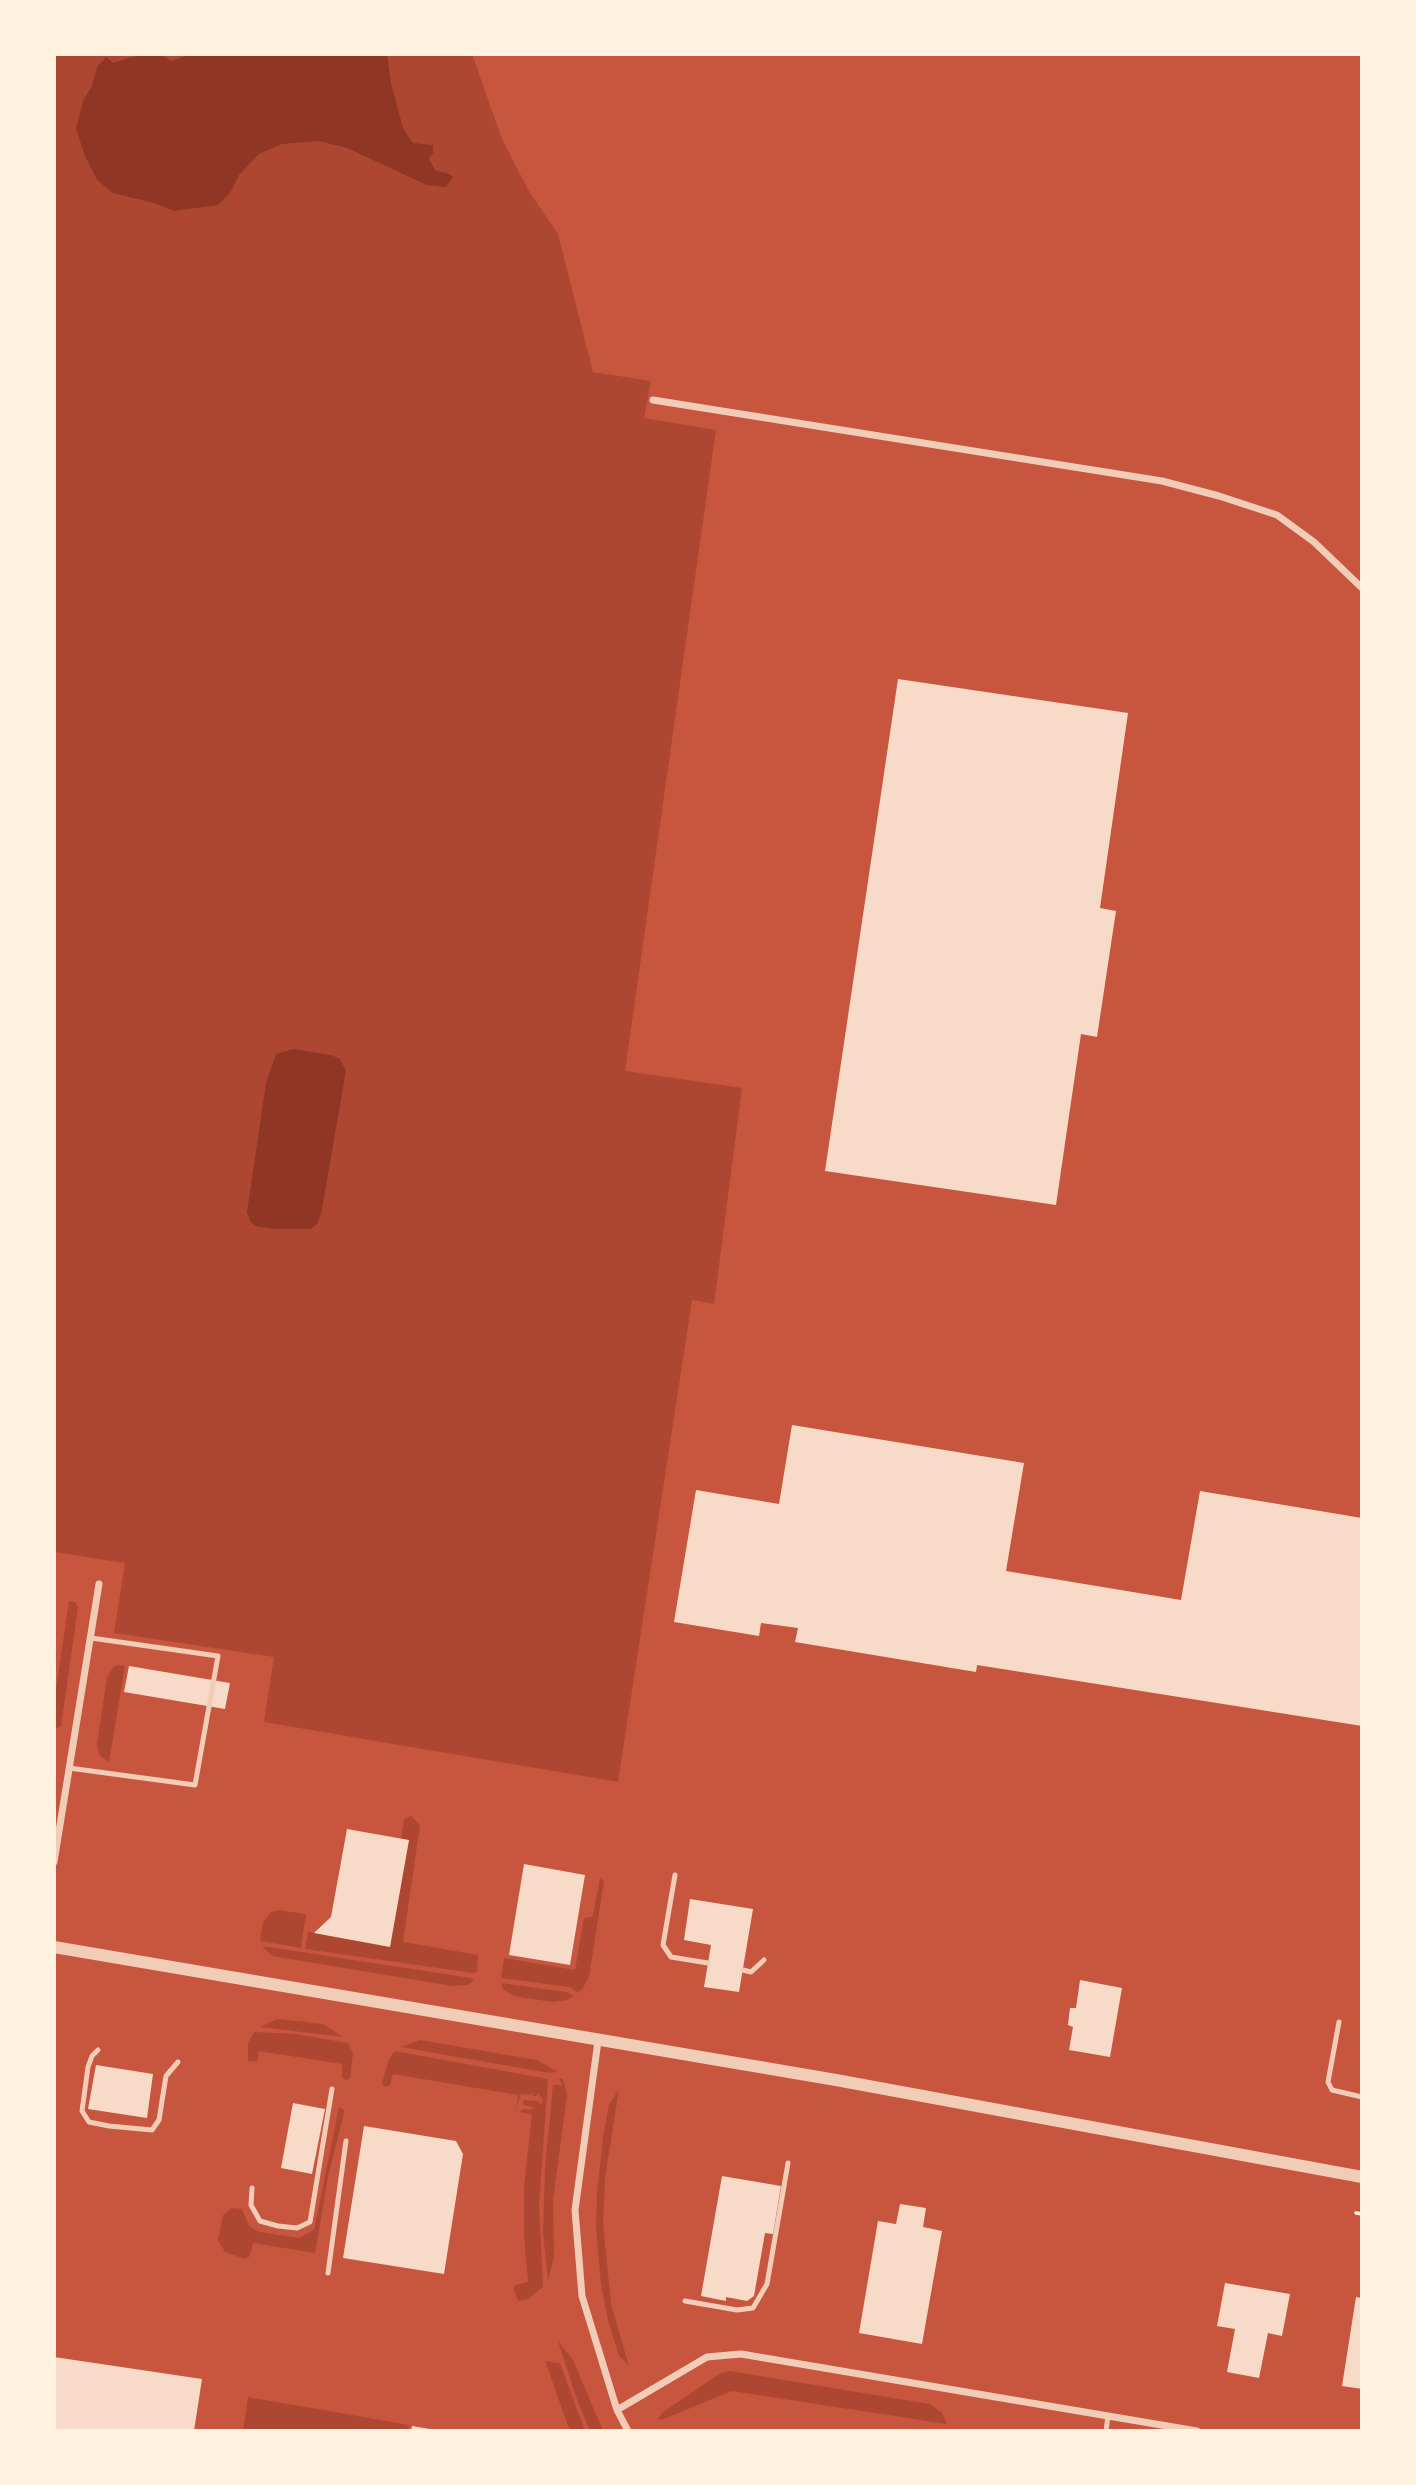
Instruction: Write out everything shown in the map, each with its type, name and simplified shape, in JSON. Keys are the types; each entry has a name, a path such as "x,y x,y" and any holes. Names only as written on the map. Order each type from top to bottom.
{"street":[{"path":"653,400 1162,481 1219,496 1277,516 1314,542 1362,588"},
{"path":"54,1862 99,1584"},
{"path":"54,1947 836,2080 1362,2177"},
{"path":"598,2041 575,2210 582,2296 617,2410 628,2431"},
{"path":"617,2410 707,2357 741,2354 1197,2431"}],"lane":[{"path":"69,1768 195,1785 218,1656 91,1637"},
{"path":"675,1875 663,1945 671,1956 708,1963"},
{"path":"743,1970 751,1972 764,1960"},
{"path":"1339,2022 1328,2082 1332,2090 1362,2097"},
{"path":"98,2050 92,2056 88,2067 82,2111 89,2122 109,2126 152,2130 159,2120 166,2076 178,2062"},
{"path":"251,2188 251,2205 260,2221 297,2228 310,2222 332,2089"},
{"path":"328,2273 346,2141"},
{"path":"685,2301 737,2310 753,2308 767,2284 788,2163"},
{"path":"1106,2431 1108,2416"}],"path":[{"path":"1356,2213 1362,2214"}],"shaded area":[{"path":"54,54 472,54 502,139 530,193 558,234 593,372 651,381 644,418 716,430 625,1071 742,1088 714,1304 692,1300 618,1782 264,1722 274,1657 114,1633 125,1563 54,1552"},
{"path":"151,54 172,61 190,54 387,54 391,83 403,128 413,143 433,145 433,153 429,159 435,170 453,177 446,187 427,185 347,148 319,141 282,144 259,154 239,175 230,193 218,205 174,211 113,193 97,180 76,129 83,101 92,86 97,67 106,57 113,63"},
{"path":"293,1049 331,1055 340,1059 346,1071 321,1214 317,1224 311,1229 255,1226 247,1212 266,1083 276,1054"},
{"path":"69,1601 75,1602 78,1607 61,1726 54,1730 54,1703"},
{"path":"114,1666 125,1666 109,1762 99,1755 97,1744 107,1677"},
{"path":"411,1816 420,1825 403,1942 478,1955 477,1972 305,1949 308,1932 390,1946 409,1841 401,1839 404,1819"},
{"path":"600,1878 604,1881 589,1977 583,1988 578,1993 570,1987 501,1978 504,1958 575,1970 584,1918 593,1915"},
{"path":"277,1910 306,1914 301,1948 260,1941 263,1922 271,1912"},
{"path":"262,1946 474,1980 468,1985 453,1986 272,1956"},
{"path":"501,1983 566,1992 574,1996 552,2002 514,1996 504,1990"},
{"path":"277,2019 323,2024 343,2037 260,2027"},
{"path":"254,2032 296,2034 348,2043 353,2053 350,2078 342,2078 342,2064 259,2051 257,2061 248,2062 248,2043"},
{"path":"420,2040 537,2060 558,2072 549,2073 401,2047"},
{"path":"395,2051 548,2079 539,2205 543,2287 528,2299 518,2301 514,2290 515,2285 528,2282 524,2186 532,2115 520,2112 523,2109 532,2110 533,2107 523,2105 524,2100 541,2104 543,2100 538,2093 537,2096 532,2096 532,2092 531,2095 521,2094 516,2108 518,2095 393,2074 390,2085 385,2087 382,2083 389,2059"},
{"path":"559,2078 563,2079 567,2095 553,2200 554,2256 548,2280 543,2233 545,2168 553,2085 562,2085"},
{"path":"619,2089 605,2178 603,2224 611,2304 629,2366 619,2356 608,2320 601,2285 596,2227 603,2137 609,2105"},
{"path":"339,2107 344,2113 328,2177 315,2253 253,2243 250,2256 245,2259 225,2252 218,2240 223,2215 232,2208 242,2209 249,2226 260,2232 299,2238 314,2230"},
{"path":"558,2341 573,2360 603,2431 590,2431"},
{"path":"545,2361 560,2363 585,2431 570,2431"},
{"path":"730,2371 930,2404 942,2413 947,2424 732,2391 658,2419 663,2412 721,2373"},
{"path":"248,2397 409,2425 408,2431 243,2431"}],"building":[{"path":"898,679 1128,713 1100,908 1116,911 1097,1037 1081,1034 1056,1205 825,1171"},
{"path":"792,1425 1024,1463 1006,1571 1181,1600 1200,1491 1362,1518 1362,1726 977,1665 976,1672 795,1642 798,1628 761,1623 759,1636 674,1622 696,1490 779,1504"},
{"path":"129,1666 230,1683 225,1709 124,1692"},
{"path":"347,1829 409,1840 390,1947 314,1933 331,1917"},
{"path":"524,1864 585,1875 570,1965 509,1955"},
{"path":"690,1899 753,1909 739,1992 704,1987 711,1945 684,1940"},
{"path":"1080,1980 1122,1988 1110,2057 1069,2050 1073,2027 1068,2025 1070,2008 1076,2008"},
{"path":"96,2065 153,2074 147,2118 88,2109"},
{"path":"293,2103 325,2109 312,2174 281,2168"},
{"path":"364,2126 456,2141 463,2154 444,2274 343,2258"},
{"path":"722,2176 781,2186 773,2234 765,2233 754,2296 747,2301 726,2297 726,2301 701,2296"},
{"path":"900,2204 926,2208 923,2227 942,2231 922,2344 859,2333 878,2221 896,2224"},
{"path":"1225,2283 1290,2294 1282,2336 1268,2333 1259,2378 1227,2372 1235,2329 1217,2326"},
{"path":"1356,2297 1362,2298 1362,2389 1342,2386"},
{"path":"54,2357 202,2379 194,2431 54,2431"},
{"path":"412,2426 430,2429 430,2431 411,2431"}]}
